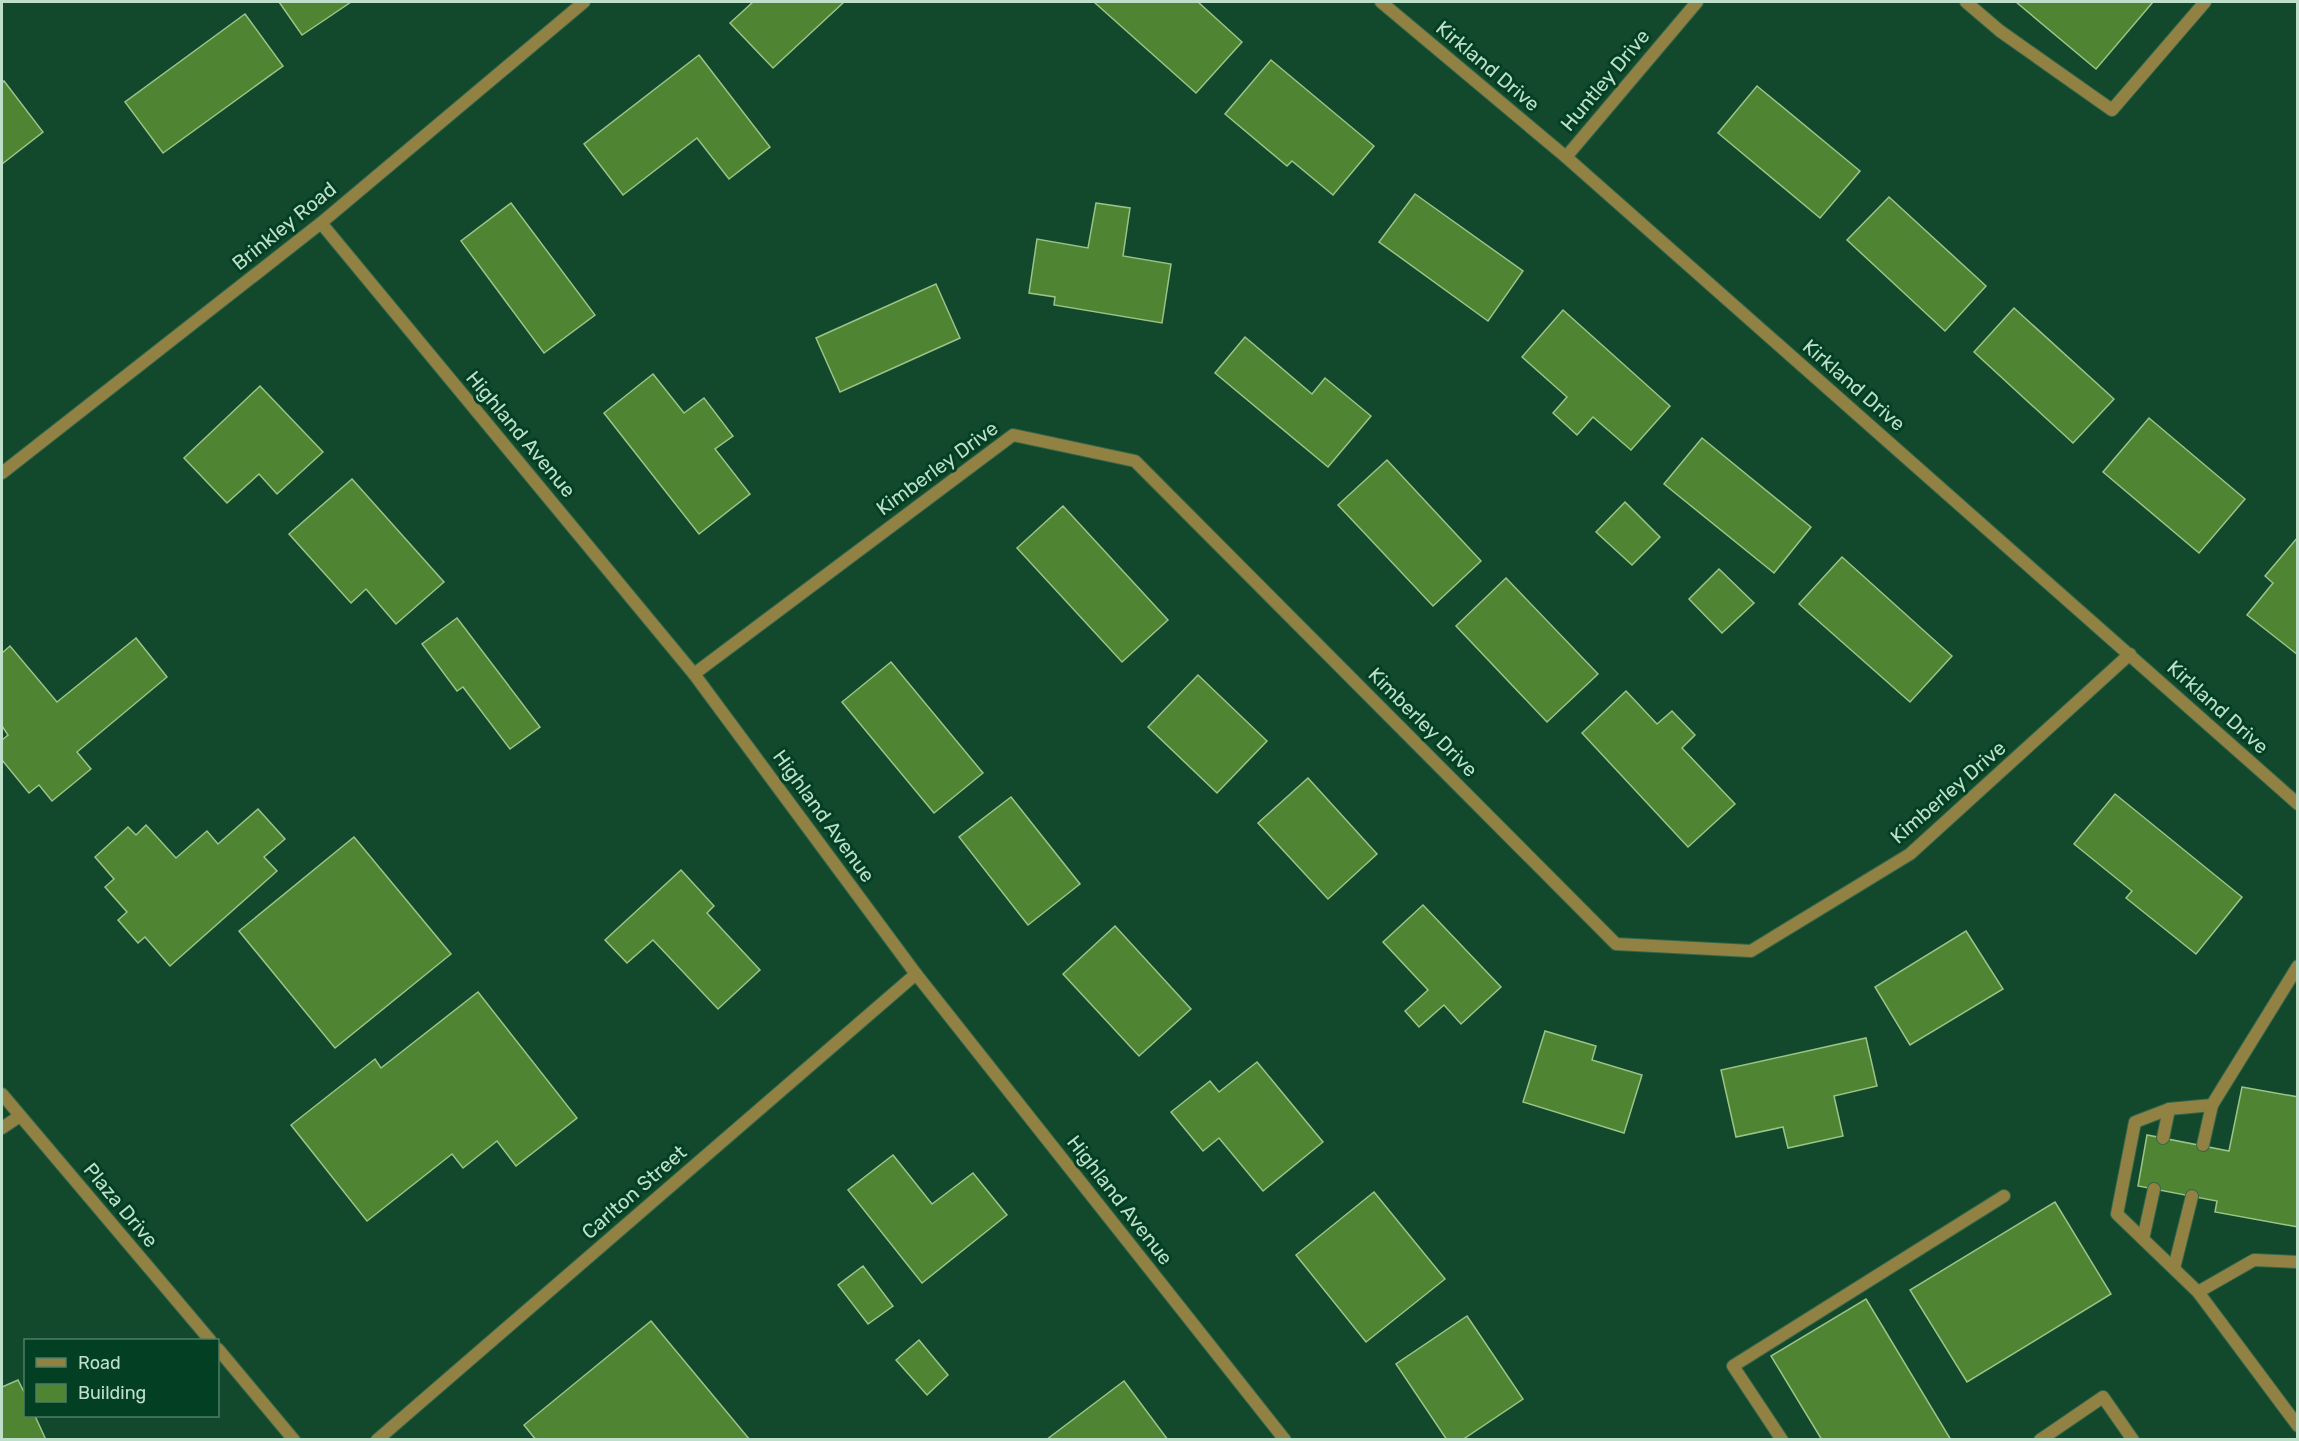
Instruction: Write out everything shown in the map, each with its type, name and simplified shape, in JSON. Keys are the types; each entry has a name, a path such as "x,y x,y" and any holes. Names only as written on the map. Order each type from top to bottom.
{"street":[{"name":"Brinkley Road","path":"2,473 321,223 584,2"},
{"name":"Kirkland Drive","path":"1380,2 1566,157 2298,804"},
{"name":"Huntley Drive","path":"1566,157 1697,2"},
{"path":"1966,2 2001,31 2112,110 2205,2"},
{"name":"Highland Avenue","path":"321,223 694,674 916,974 1286,1440"},
{"name":"Kimberley Drive","path":"694,674 1013,435 1136,461 1616,944 1751,951 1910,854 2130,654"},
{"path":"2203,1145 2212,1105 2298,966"},
{"name":"Carlton Street","path":"377,1440 916,974"},
{"name":"Plaza Drive","path":"2,1094 208,1339"},
{"path":"2212,1105 2169,1109 2135,1122 2117,1214 2198,1293 2298,1426"},
{"path":"2163,1138 2169,1109"},
{"path":"2,1128 20,1116"},
{"path":"2143,1239 2154,1189"},
{"path":"1782,1440 1733,1366 2004,1196"},
{"path":"2174,1268 2192,1196"},
{"path":"2198,1293 2254,1260 2298,1262"},
{"path":"219,1350 294,1440"},
{"path":"2040,1440 2103,1397 2133,1440"}],"building":[{"path":"279,2 351,2 302,35"},
{"path":"753,2 844,2 773,68 730,23"},
{"path":"1094,2 1198,2 1242,42 1196,93"},
{"path":"2016,2 2153,2 2096,69"},
{"path":"245,14 283,66 163,153 125,102"},
{"path":"699,55 770,147 729,179 697,138 623,195 584,144"},
{"path":"1271,60 1374,146 1333,195 1292,161 1287,166 1225,114"},
{"path":"4,81 43,132 2,164 2,83"},
{"path":"1757,86 1860,171 1820,218 1718,133"},
{"path":"1415,194 1523,271 1488,321 1379,242"},
{"path":"1889,197 1986,286 1945,331 1847,240"},
{"path":"511,203 595,315 544,353 461,241"},
{"path":"1096,203 1130,208 1123,256 1171,264 1162,323 1054,305 1055,297 1029,293 1037,239 1088,248"},
{"path":"936,284 960,338 840,392 816,338"},
{"path":"2014,308 2114,399 2073,443 1974,352"},
{"path":"1563,310 1670,406 1631,450 1593,417 1577,435 1553,413 1567,397 1522,357"},
{"path":"1245,337 1312,394 1325,378 1371,416 1328,467 1215,373"},
{"path":"653,374 684,413 704,398 733,436 715,449 750,494 699,534 604,413"},
{"path":"260,386 323,452 277,494 259,474 227,503 184,458"},
{"path":"2149,418 2245,499 2199,553 2103,472"},
{"path":"1702,438 1811,527 1774,573 1664,484"},
{"path":"1387,460 1481,561 1433,606 1338,505"},
{"path":"352,479 444,582 396,624 366,589 351,603 289,534"},
{"path":"1625,502 1660,537 1632,565 1596,532"},
{"path":"1063,506 1168,620 1122,662 1017,548"},
{"path":"2298,537 2298,655 2247,615 2273,583 2265,576"},
{"path":"1842,557 1952,656 1910,702 1799,604"},
{"path":"1719,569 1754,603 1722,633 1689,599"},
{"path":"1506,578 1598,674 1547,722 1456,626"},
{"path":"457,618 540,727 510,749 463,687 457,691 422,644"},
{"path":"136,638 167,677 77,752 91,769 52,801 39,785 29,793 2,760 2,740 8,735 2,726 2,653 10,646 57,702"},
{"path":"891,662 983,773 934,813 842,702"},
{"path":"1198,675 1267,741 1217,793 1148,727"},
{"path":"1626,691 1657,724 1672,711 1695,735 1682,748 1735,804 1688,847 1582,733"},
{"path":"1308,778 1377,854 1328,899 1258,823"},
{"path":"2115,794 2242,897 2196,954 2126,898 2132,891 2074,844"},
{"path":"1011,797 1080,884 1028,925 959,837"},
{"path":"258,809 285,839 264,857 277,871 170,966 145,937 138,943 118,920 127,912 105,887 114,879 95,857 128,827 136,835 146,825 176,858 207,831 218,844"},
{"path":"354,837 451,954 335,1048 239,931"},
{"path":"681,870 714,906 707,913 760,970 718,1009 653,940 627,963 605,940"},
{"path":"1423,905 1501,987 1461,1024 1444,1005 1419,1027 1405,1011 1428,990 1383,942"},
{"path":"1115,926 1191,1009 1139,1056 1063,974"},
{"path":"1966,931 2003,989 1910,1045 1875,987"},
{"path":"478,992 577,1118 516,1166 497,1141 463,1168 452,1154 367,1221 291,1125 375,1059 381,1068"},
{"path":"1545,1031 1596,1046 1592,1060 1642,1075 1624,1133 1523,1102"},
{"path":"1866,1038 1877,1086 1834,1096 1843,1136 1788,1148 1783,1127 1736,1137 1721,1070"},
{"path":"1257,1062 1323,1142 1263,1191 1219,1138 1203,1151 1171,1112 1210,1081 1219,1092"},
{"path":"2242,1087 2298,1097 2298,1227 2215,1212 2217,1201 2138,1186 2147,1135 2229,1151"},
{"path":"893,1155 932,1204 973,1173 1007,1215 922,1283 848,1190"},
{"path":"1374,1192 1445,1279 1366,1342 1296,1255"},
{"path":"2055,1202 2111,1294 1967,1382 1910,1290"},
{"path":"863,1266 893,1306 868,1324 838,1285"},
{"path":"1866,1299 1951,1440 1822,1440 1771,1356"},
{"path":"1467,1316 1523,1399 1462,1440 1447,1440 1396,1364"},
{"path":"651,1321 750,1440 536,1440 524,1425"},
{"path":"919,1340 948,1375 927,1395 896,1360"},
{"path":"18,1380 24,1392 24,1417 35,1417 46,1440 2,1440 2,1387"},
{"path":"1124,1381 1168,1440 1046,1440"}]}
